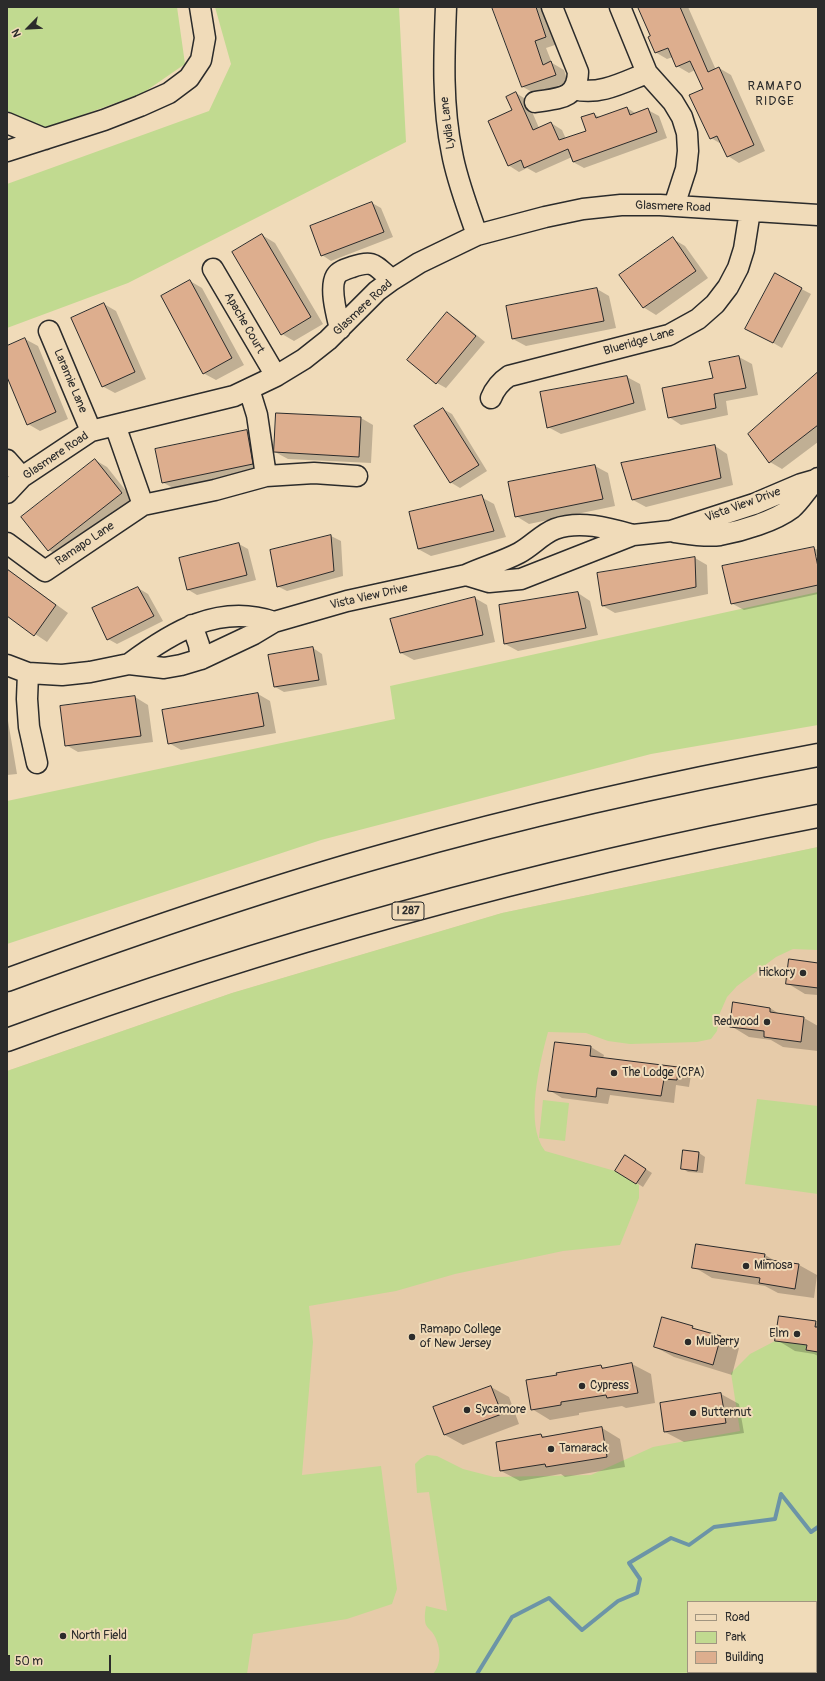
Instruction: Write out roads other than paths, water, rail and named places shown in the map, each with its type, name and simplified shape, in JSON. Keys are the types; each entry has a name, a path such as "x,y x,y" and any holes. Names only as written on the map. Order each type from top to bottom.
{"highway":[{"path":"7,980 176,920 300,880 388,854 588,803 818,755"},
{"name":"I 287","path":"7,1040 188,977 406,912 602,861 818,816"}],"street":[{"path":"7,151 104,120 169,93 189,78 201,60 205,38 200,7"},
{"name":"Lydia Lane","path":"446,7 444,86 447,124 456,170 478,235"},
{"path":"535,102 567,96 574,89 578,81 578,72 552,7"},
{"path":"620,7 647,73 673,102 682,117 687,133 688,151 686,169 674,206"},
{"path":"574,89 585,92 596,91 647,73"},
{"path":"7,123 45,140"},
{"name":"Glasmere Road","path":"7,493 22,477 91,431 234,396 276,376 304,359 340,329 377,291 392,280 419,263 478,235 545,217 583,209 620,205 674,206 818,215"},
{"name":"Blueridge Lane","path":"491,398 500,382 509,376 669,335 698,319 716,304 728,287 738,268 744,248 750,211"},
{"path":"340,329 334,292 335,277 341,271 365,263 372,263 392,280"},
{"name":"Apache Court","path":"213,269 276,376"},
{"name":"Laramie Lane","path":"50,332 91,431"},
{"path":"249,389 257,415 266,476"},
{"path":"115,425 143,505"},
{"path":"7,460 22,477"},
{"name":"Ramapo Lane","path":"8,543 45,571 143,505 216,490 266,476 314,473 356,476"},
{"name":"Vista View Drive","path":"466,575 489,582 521,579 633,535 671,531 754,504 801,484 817,480"},
{"name":"Vista View Drive","path":"7,665 28,673 62,675 90,672 129,664 164,668 181,665 201,659 254,634 274,622 347,601 466,575 482,567 498,563 519,554 555,530 574,525 598,526 633,535"},
{"name":"Vista View Drive","path":"129,664 165,640 192,625 215,617 243,616 262,618 274,622"},
{"path":"192,625 199,645 201,659"},
{"path":"28,673 27,699 29,727 37,763"}],"waterway":[{"path":"477,1674 512,1617 549,1598 582,1630 618,1601 637,1593 640,1579 629,1563 671,1538 689,1545 714,1527 775,1519 781,1494 811,1532 818,1527"}],"place":[{"name":"Hickory","path":"803,973"},
{"name":"Redwood","path":"767,1022"},
{"name":"The Lodge (CPA)","path":"614,1073"},
{"name":"Mimosa","path":"746,1266"},
{"name":"Elm","path":"797,1334"},
{"name":"Ramapo College of New Jersey","path":"412,1337"},
{"name":"Mulberry","path":"688,1342"},
{"name":"Cypress","path":"582,1386"},
{"name":"Sycamore","path":"467,1410"},
{"name":"Butternut","path":"693,1413"},
{"name":"Tamarack","path":"551,1449"},
{"name":"North Field","path":"63,1636"}],"district":[{"name":"RAMAPO RIDGE","path":"775,94"}]}
